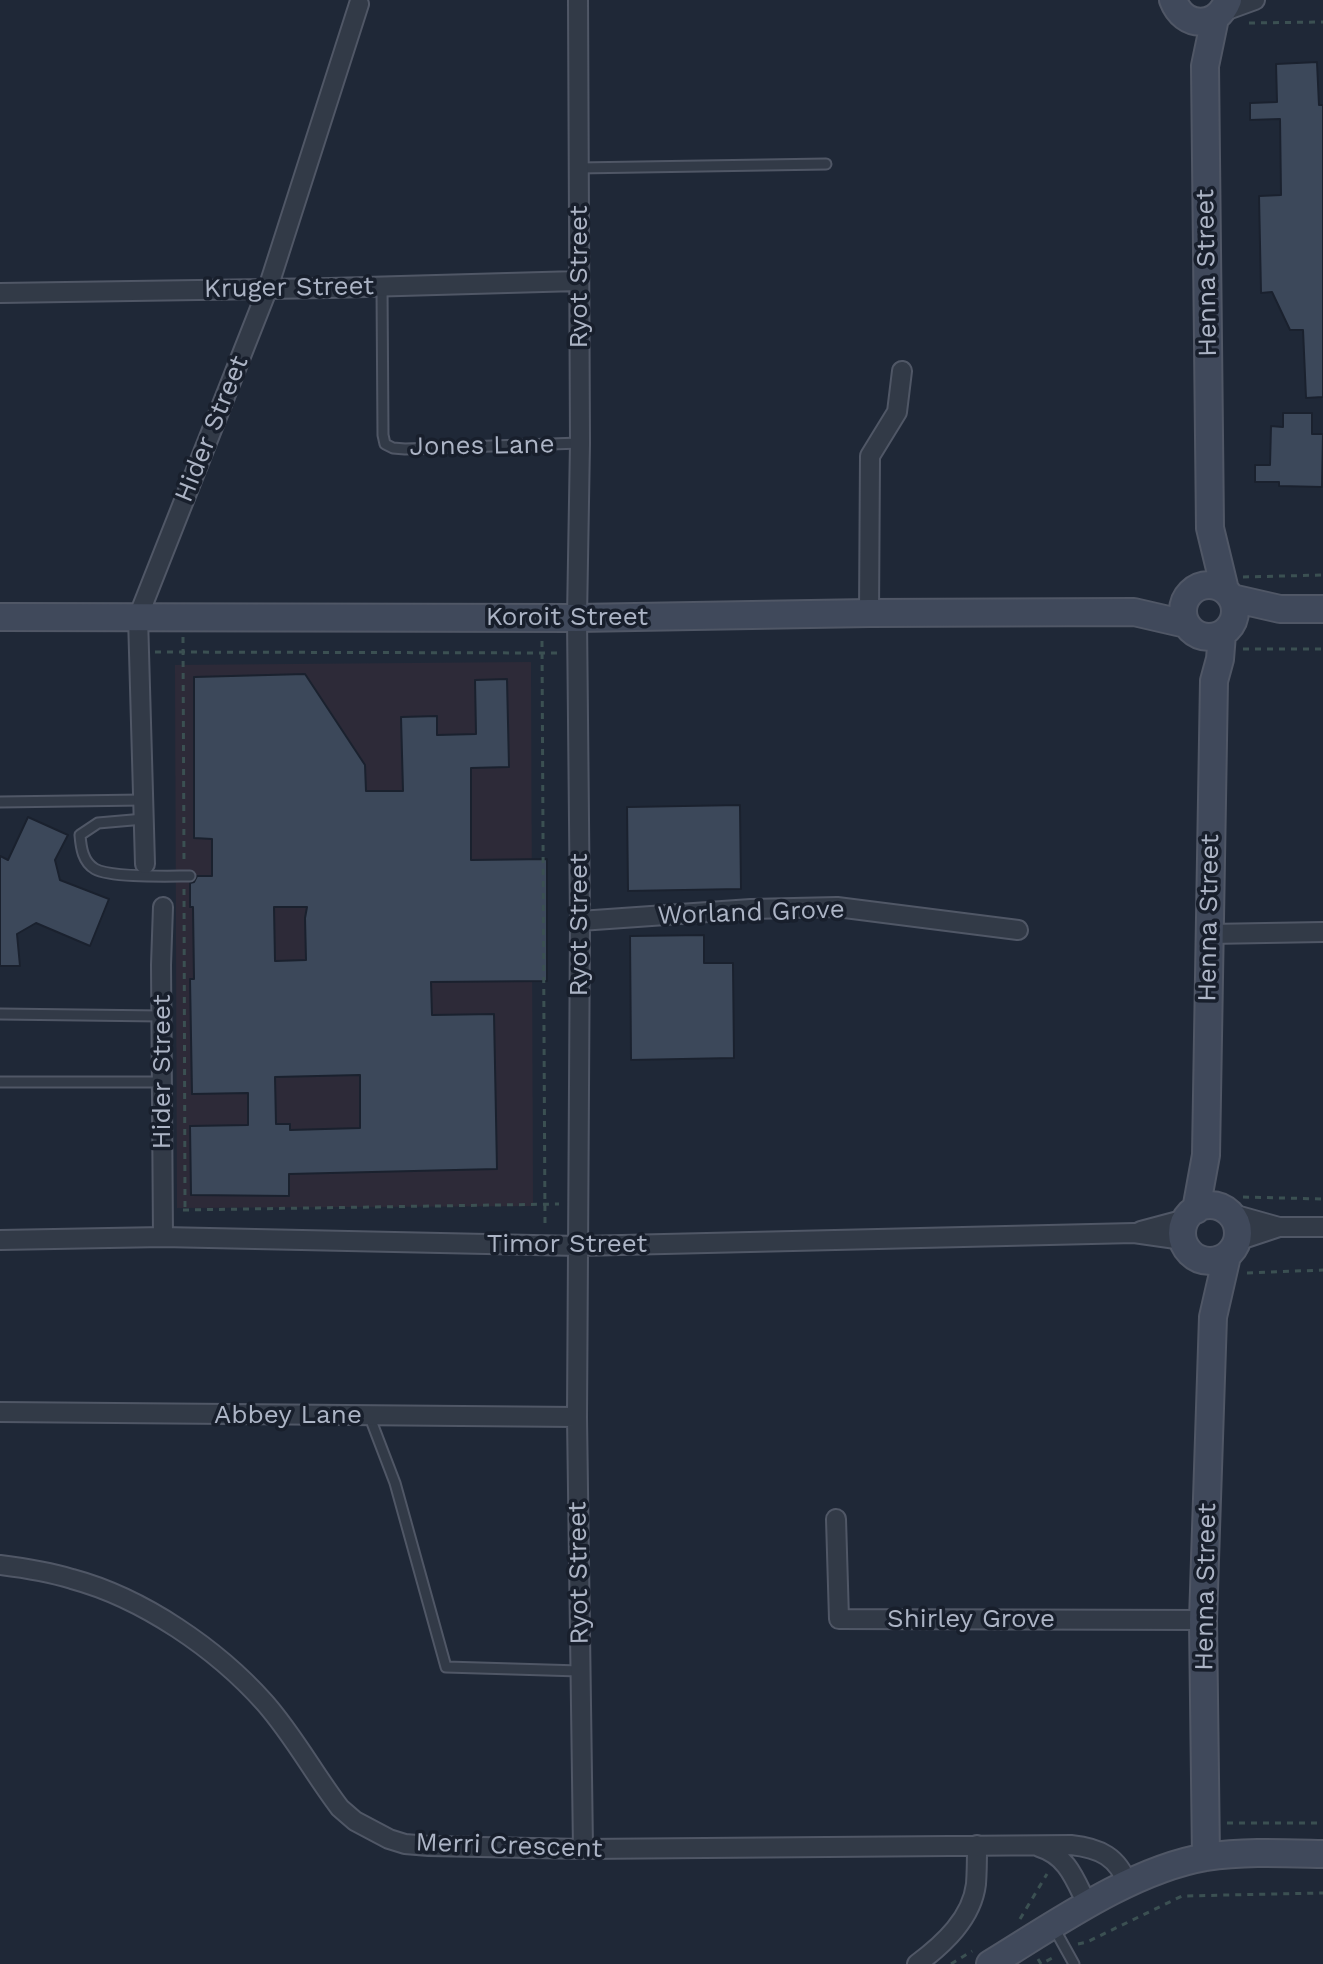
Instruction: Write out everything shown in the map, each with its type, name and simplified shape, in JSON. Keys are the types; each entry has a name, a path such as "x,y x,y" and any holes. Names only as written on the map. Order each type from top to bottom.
{"street":[{"name":"Ryot Street","path":"578,0 580,921 577,1417 583,1849"},
{"path":"1178,8 1199,22 1255,0"},
{"name":"Hider Street","path":"145,864 138,617 268,288 360,1"},
{"name":"Henna Street","path":"1178,8 1205,66"},
{"name":"Henna Street","path":"1220,13 1205,66 1210,528 1226,588"},
{"name":"Kruger Street","path":"0,293 578,281"},
{"path":"869,613 870,456 897,412 902,371"},
{"name":"Henna Street","path":"1192,592 1210,528"},
{"path":"1211,633 1183,610 1192,592 1211,585 1280,609"},
{"path":"1211,633 1235,611 1226,588"},
{"name":"Koroit Street","path":"1134,612 1192,592"},
{"path":"1211,633 1280,609 1323,609"},
{"name":"Koroit Street","path":"0,617 577,618 1134,612 1211,633"},
{"name":"Henna Street","path":"1206,1857 1203,1620 1213,1317 1204,1221 1214,681 1211,633"},
{"name":"Hider Street","path":"163,907 163,1237"},
{"name":"Worland Grove","path":"580,921 751,909 837,907 1018,930"},
{"path":"1209,934 1323,932"},
{"path":"1204,1221 1237,1226 1229,1257 1215,1261 1202,1260 1204,1221"},
{"name":"Timor Street","path":"0,1240 163,1237 579,1246 1134,1233 1204,1221 1323,1227"},
{"name":"Timor Street","path":"1229,1257 1279,1227"},
{"name":"Henna Street","path":"1213,1317 1229,1257"},
{"name":"Abbey Lane","path":"0,1412 577,1417"},
{"name":"Shirley Grove","path":"836,1519 839,1619 1203,1620"},
{"name":"Merri Crescent","path":"0,1565 74,1579 110,1592 190,1636 218,1656 267,1705 340,1808 372,1831 405,1844 583,1849 1071,1845 1091,1848 1118,1864 1128,1885"},
{"path":"917,1964 947,1939 967,1911 976,1884 977,1845"},
{"name":"Merri Crescent","path":"1027,1845 1058,1856"},
{"path":"984,1956 1026,1942 1087,1904 1157,1871 1206,1857 1237,1853 1323,1854"},
{"path":"1058,1856 1074,1877 1087,1904"}],"lane":[{"path":"578,168 826,164"},
{"name":"Jones Lane","path":"382,287 385,444 405,449 580,443"},
{"path":"0,802 144,810"},
{"path":"144,810 98,823 80,835 81,852 94,868 118,874 187,876"},
{"path":"0,1014 161,1016"},
{"path":"0,1082 162,1082"},
{"path":"369,1415 395,1483 446,1667 580,1671"},
{"path":"1053,1925 1074,1964"}],"path":[{"path":"1220,13 1323,22"},
{"path":"1226,588 1323,575"},
{"path":"183,617 187,876 185,1210"},
{"path":"542,618 545,1246"},
{"path":"1211,633 1323,649"},
{"path":"139,652 578,653"},
{"path":"1204,1221 1323,1199"},
{"path":"163,1210 579,1204"},
{"path":"1229,1257 1323,1270"},
{"path":"1205,1823 1323,1823"},
{"path":"1058,1856 1016,1926 1041,1964 1182,1896 1323,1893"},
{"path":"951,1964 984,1956"}],"shaded area":[{"path":"531,662 533,1206 177,1208 175,665"}],"building":[{"path":"1317,62 1319,105 1323,105 1323,397 1306,398 1303,330 1290,330 1272,292 1261,293 1259,196 1281,195 1280,119 1250,120 1250,103 1277,102 1276,64"},
{"path":"1283,413 1312,413 1312,434 1323,434 1322,487 1255,482 1255,465 1270,465 1271,426 1283,427"},
{"path":"305,674 365,765 366,791 403,791 401,717 437,716 437,735 476,734 475,680 507,679 509,767 471,768 471,860 547,859 547,981 431,982 432,1015 494,1014 497,1169 289,1174 289,1196 191,1195 190,1126 248,1125 248,1093 192,1094 190,979 194,979 190,883 197,876 212,876 212,839 194,838 194,677","holes":["274,907 307,907 306,960 275,961","360,1075 360,1128 290,1130 290,1124 276,1124 275,1077"]},
{"path":"740,805 741,889 628,891 627,807"},
{"path":"28,817 68,835 55,860 60,880 109,899 90,946 36,923 17,934 20,966 0,966 0,856 8,860"},
{"path":"704,935 704,963 733,963 734,1058 631,1060 630,936"}]}
